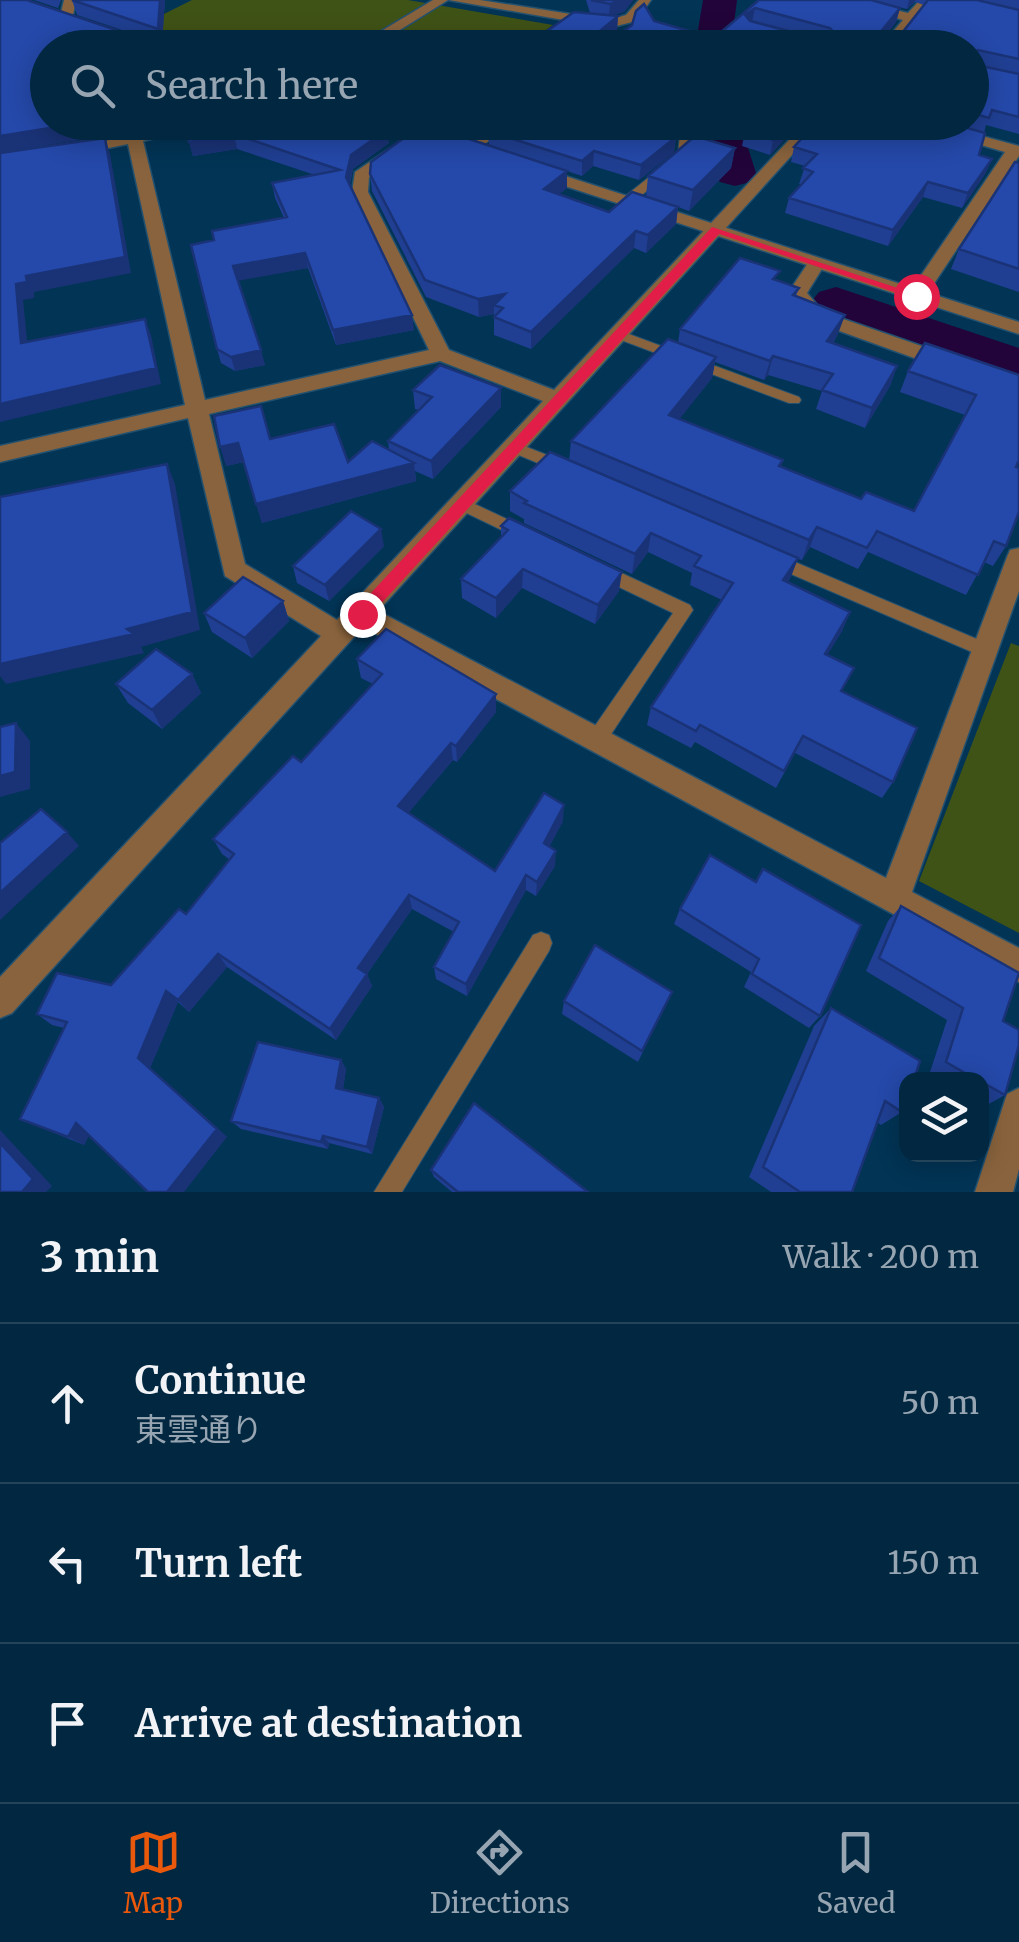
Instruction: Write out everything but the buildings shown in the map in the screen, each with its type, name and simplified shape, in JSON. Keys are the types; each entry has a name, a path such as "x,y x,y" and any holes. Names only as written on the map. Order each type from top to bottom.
{"street":[{"path":"70,0 60,15 85,24"},
{"path":"391,30 442,0"},
{"path":"455,0 626,28 641,12 645,0"},
{"path":"838,0 911,18"},
{"path":"901,30 927,0"},
{"path":"58,152 138,140"},
{"path":"411,140 361,175 360,192 440,354"},
{"path":"439,140 479,153"},
{"path":"0,1001 799,140"},
{"path":"916,296 1017,150 979,140"},
{"path":"134,141 234,570 342,636"},
{"path":"523,167 1019,328"},
{"path":"816,264 797,293 816,316 967,369"},
{"path":"0,454 440,354 558,398"},
{"path":"894,898 1019,558"},
{"path":"362,614 1019,966"},
{"path":"994,1192 1019,1106"}],"lane":[{"path":"479,153 491,140"},
{"path":"627,201 684,155 685,140"},
{"path":"618,334 794,400"},
{"path":"514,447 586,478"},
{"path":"462,504 548,545"},
{"path":"768,556 985,650"},
{"path":"582,561 684,610 598,740"},
{"path":"387,1192 541,943"}],"green space":[{"path":"192,0 408,0 553,25 546,30 136,28"},
{"path":"1011,643 1019,646 1019,933 919,881"}],"waterway":[{"path":"716,30 720,0"},
{"path":"725,140 735,173"},
{"path":"836,302 1019,366"}],"route":[{"path":"362,614 716,230 916,296"}]}
